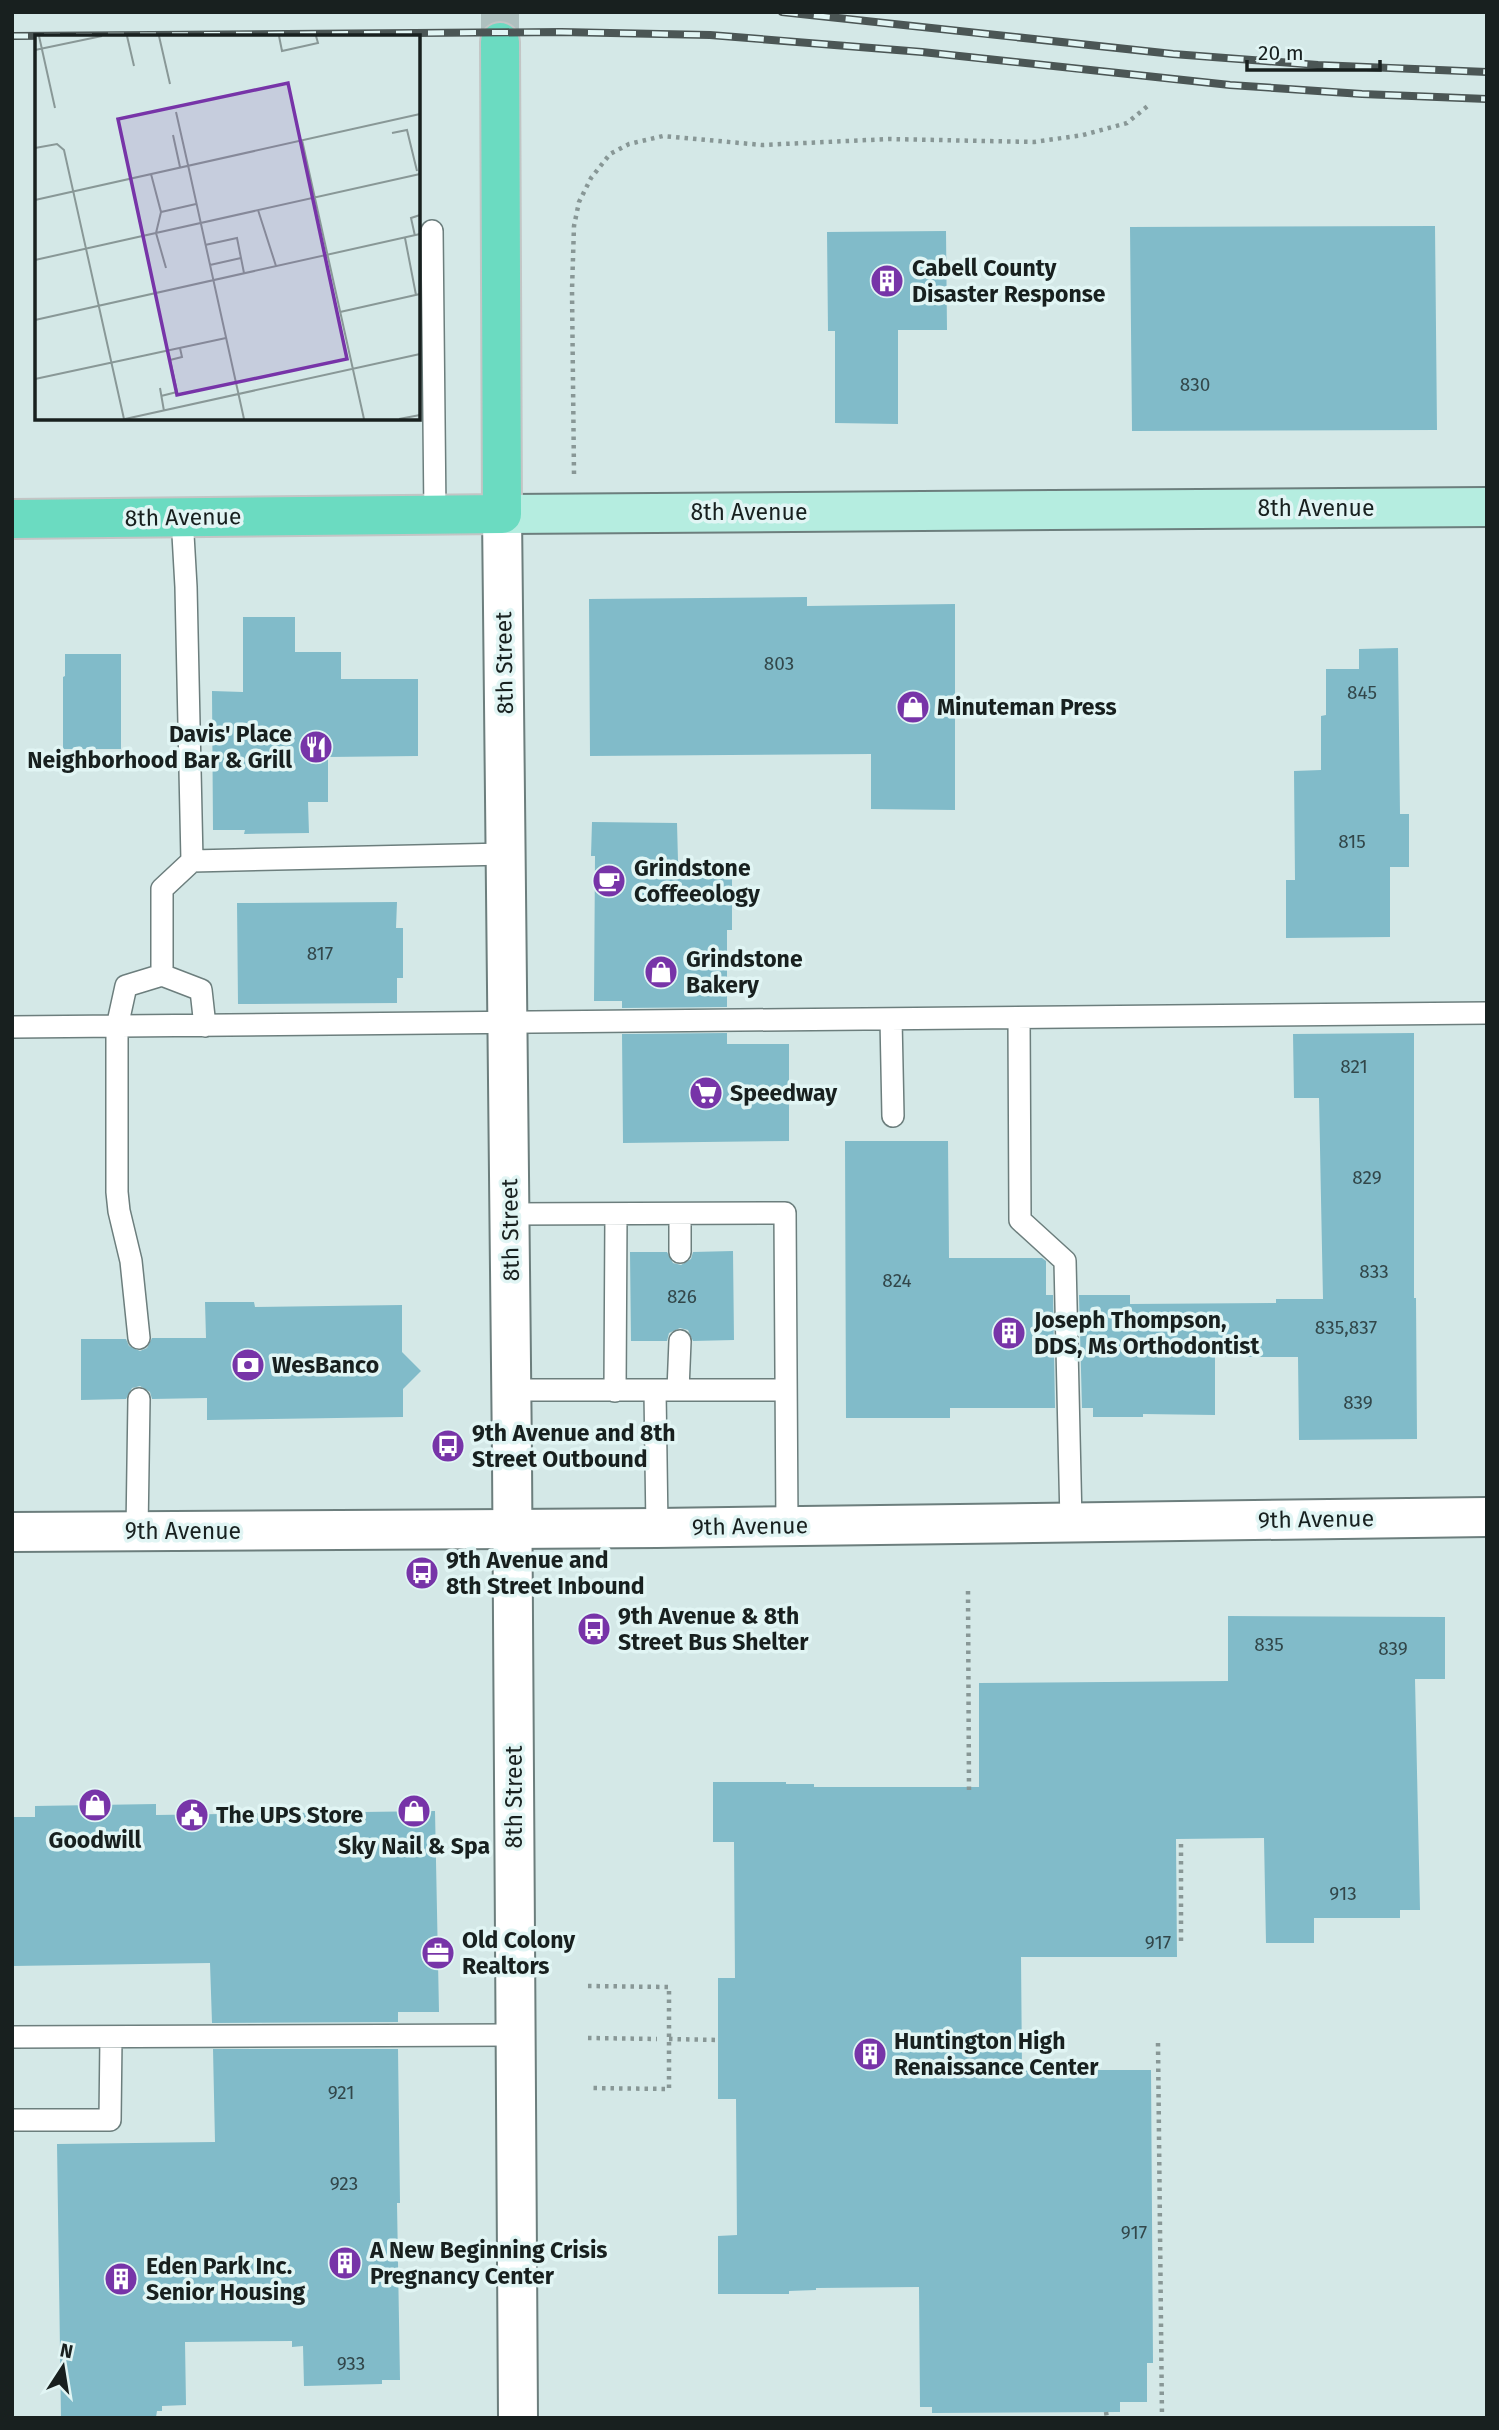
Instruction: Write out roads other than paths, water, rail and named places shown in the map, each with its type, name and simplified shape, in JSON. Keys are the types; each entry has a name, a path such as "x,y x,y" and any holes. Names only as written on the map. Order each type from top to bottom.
{"main road":[{"name":"8th Street","path":"500,42 502,514"},
{"name":"8th Avenue","path":"12,519 1487,507"}],"street":[{"name":"8th Street","path":"502,514 513,1528 518,2418"},
{"name":"9th Avenue","path":"12,1532 657,1528 1487,1517"}],"lane":[{"path":"432,231 435,514"},
{"path":"182,517 192,861"},
{"path":"162,975 162,889 192,861 506,854"},
{"path":"139,1338 131,1261 117,1192 117,1027 126,986 162,975 201,990 205,1026"},
{"path":"12,1027 1487,1013"},
{"path":"1019,1018 1020,1220 1065,1261 1071,1522"},
{"path":"891,1019 893,1116"},
{"path":"510,1214 785,1213 787,1525"},
{"path":"615,1391 616,1214"},
{"path":"680,1214 680,1252"},
{"path":"678,1390 680,1341"},
{"path":"511,1390 785,1390"},
{"path":"655,1391 657,1528"},
{"path":"137,1531 139,1399"},
{"path":"12,2037 515,2035"},
{"path":"12,2120 110,2120 111,2038"}],"tunnel":[{"path":"500,12 500,42"}],"railway":[{"path":"782,12 1173,54 1318,65 1487,72"},
{"path":"149,35 561,32 710,35 922,52 1230,85 1487,99"},
{"path":"12,36 35,36"}],"place":[{"name":"Cabell County Disaster Response","path":"887,281"},
{"name":"Minuteman Press","path":"913,707"},
{"name":"Davis' Place Neighborhood Bar & Grill","path":"316,747"},
{"name":"Grindstone Coffeeology","path":"609,881"},
{"name":"Grindstone Bakery","path":"661,972"},
{"name":"Speedway","path":"706,1093"},
{"name":"Joseph Thompson, DDS, Ms Orthodontist","path":"1009,1333"},
{"name":"WesBanco","path":"248,1365"},
{"name":"9th Avenue and 8th Street Outbound","path":"448,1446"},
{"name":"9th Avenue and 8th Street Inbound","path":"422,1573"},
{"name":"9th Avenue & 8th Street Bus Shelter","path":"594,1629"},
{"name":"Goodwill","path":"95,1805"},
{"name":"Sky Nail & Spa","path":"414,1811"},
{"name":"The UPS Store","path":"192,1815"},
{"name":"Old Colony Realtors","path":"438,1953"},
{"name":"Huntington High Renaissance Center","path":"870,2054"},
{"name":"A New Beginning Crisis Pregnancy Center","path":"345,2263"},
{"name":"Eden Park Inc. Senior Housing","path":"121,2279"}]}
